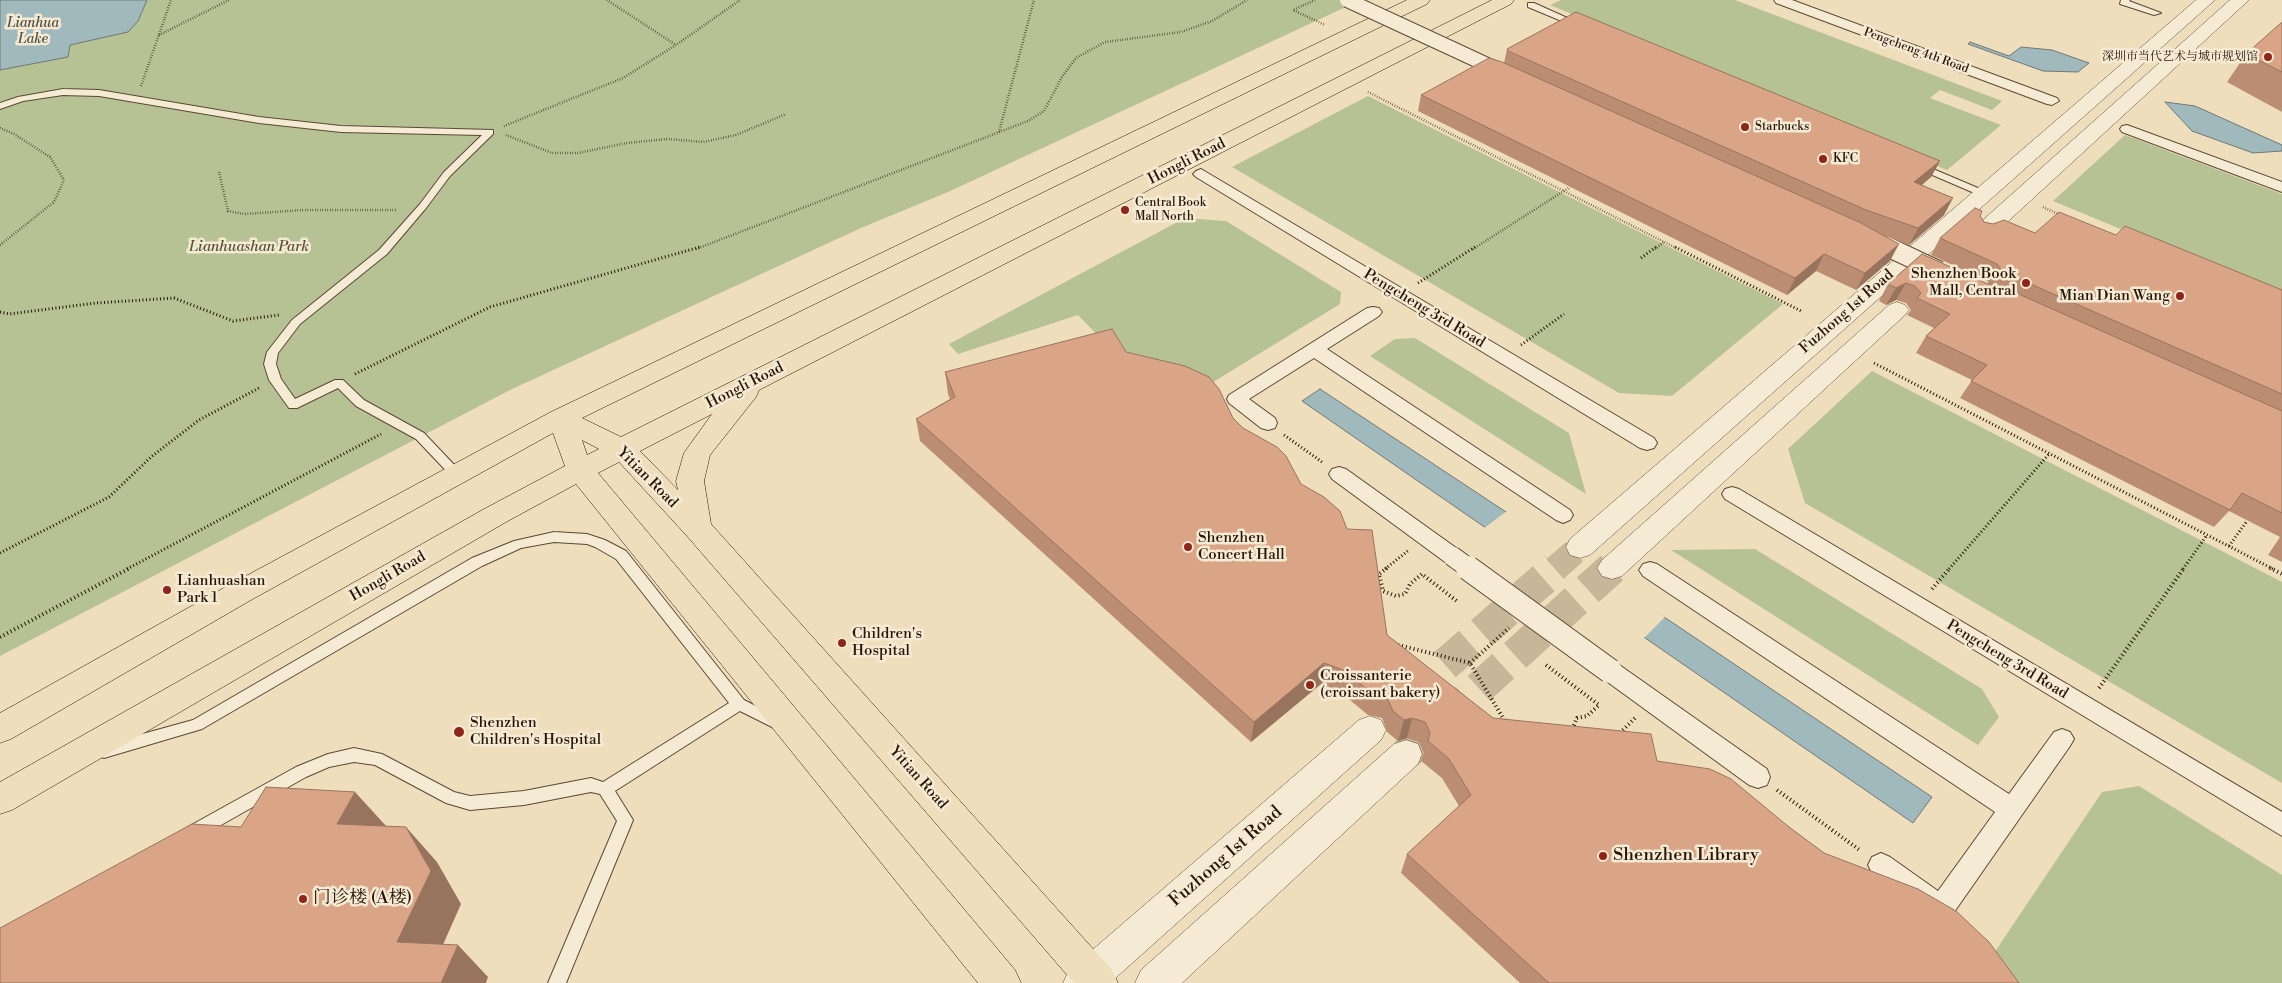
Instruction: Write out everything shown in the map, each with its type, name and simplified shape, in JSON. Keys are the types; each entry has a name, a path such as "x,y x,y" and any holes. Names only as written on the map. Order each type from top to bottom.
{"main road":[{"path":"0,729 241,592 560,418 1421,0"},
{"name":"Hongli Road","path":"0,799 488,520 580,470 1505,0"},
{"path":"697,528 690,481 697,453 714,429 756,381"},
{"path":"560,418 580,470 1002,983"},
{"name":"Yitian Road","path":"560,418 622,449 697,528 1090,980"}],"street":[{"path":"1347,0 1514,77"},
{"name":"Pengcheng 4th Road","path":"1780,0 2052,101"},
{"name":"Fuzhong 1st Road","path":"1580,547 1982,193 2206,0"},
{"path":"1983,232 2240,0"},
{"path":"2127,129 2282,187"},
{"name":"Pengcheng 3rd Road","path":"1201,174 1647,443"},
{"path":"1860,235 1957,279"},
{"name":"Fuzhong 1st Road","path":"1612,568 1897,310"},
{"path":"1268,423 1236,399 1373,312"},
{"path":"1314,349 1563,515"},
{"path":"1339,474 1758,777"},
{"name":"Pengcheng 3rd Road","path":"1732,494 2282,825"},
{"path":"1650,570 2012,810"},
{"name":"Fuzhong 1st Road","path":"1090,980 1370,730"},
{"path":"1881,865 1941,909 2062,739"},
{"path":"1154,983 1406,754"}],"lane":[{"path":"2126,0 2123,2 2157,13"},
{"path":"1531,5 1584,27"},
{"path":"0,106 21,99 64,92 99,93 258,120 341,129 490,132"},
{"path":"456,475 420,436 360,403 339,383 293,405 275,380 270,364 273,352 282,336 308,312 382,252 419,210 447,174 490,132"},
{"path":"1910,163 1982,193"},
{"path":"63,763 197,725 477,562 519,544 554,537 571,537 593,541 621,555 739,704 796,733"},
{"path":"179,840 301,772 328,761 354,755 377,759 452,798 470,803 524,798 591,785 605,788 739,704"},
{"path":"557,983 625,820 605,788"}],"path":[{"path":"136,100 171,0"},
{"path":"158,35 229,0"},
{"path":"607,0 676,45"},
{"path":"490,132 623,78 676,45 740,0"},
{"path":"999,132 1034,0"},
{"path":"339,383 444,328 490,307 514,298 548,292 690,251 1028,121 1044,110 1062,77 1076,58 1083,54 1105,42 1181,32 1212,21 1247,0"},
{"path":"1315,0 1293,10 1326,26"},
{"path":"1364,90 1803,312"},
{"path":"490,132 506,135 552,153 578,153 626,143 660,140 703,142 736,135 786,114"},
{"path":"0,128 14,134 50,158 64,180 54,202 0,245"},
{"path":"219,172 228,211 244,214 303,210 419,210"},
{"path":"1401,294 1570,187"},
{"path":"2042,207 2061,215"},
{"path":"1641,258 1664,242"},
{"path":"0,312 9,314 96,303 174,298 233,321 308,312"},
{"path":"1504,357 1564,314"},
{"path":"1874,363 2282,574"},
{"path":"0,553 109,497 150,458 199,420 275,380"},
{"path":"1268,423 1339,474"},
{"path":"0,637 399,425"},
{"path":"1917,605 2049,454"},
{"path":"2229,546 2247,520"},
{"path":"2086,707 2208,535"},
{"path":"1426,537 1379,574 1381,587 1392,595 1405,594 1410,584 1422,574 1458,602"},
{"path":"1470,663 1528,611"},
{"path":"1389,643 1470,663 1507,726"},
{"path":"1546,666 1599,705 1587,716 1577,718 1574,721 1572,729 1574,734"},
{"path":"1613,739 1653,701"},
{"path":"1758,777 1881,865"}],"green space":[{"name":"Lianhuashan Park","path":"0,0 1361,0 948,192 861,228 510,390 0,656"},
{"path":"1561,0 1735,0 2002,101 1992,110 1940,90 1930,98 2001,125 1947,170 1550,5"},
{"path":"1368,96 1783,304 1672,396 1619,393 1232,167"},
{"path":"2125,135 2282,194 2282,296 2053,201"},
{"path":"1185,218 1226,221 1341,292 1340,304 1197,392 1113,351 1078,315 958,354 949,344"},
{"path":"1415,338 1569,433 1586,494 1370,356 1395,339"},
{"path":"1872,371 2282,582 2282,783 1805,503 1788,449"},
{"path":"1755,549 1982,689 1999,717 1978,745 1671,550"},
{"path":"2139,786 2282,875 2282,983 1987,983 1980,974 2102,792"}],"water":[{"name":"Lianhua Lake","path":"0,0 147,0 138,21 128,32 70,45 68,57 0,70"},
{"path":"1970,42 2009,56 2021,47 2052,50 2089,63 2078,72 2043,71 1968,44"},
{"path":"2165,102 2195,106 2282,145 2282,151 2253,153 2192,131"},
{"path":"1320,389 1932,797 1913,823 1302,401"}],"pier":[{"path":"1507,511 1665,617 1642,640 1483,529"}],"building":[{"path":"1576,12 1940,161 1914,182 1953,198 1918,228 1866,210 1508,51 1507,49"},
{"path":"2282,22 2282,72 2246,54"},
{"path":"1489,58 1502,62 1861,223 1899,244 1865,273 1824,254 1795,278 1421,95"},
{"path":"1975,208 1982,211 1980,216 1984,222 1993,224 2004,220 2035,233 2059,212 2116,235 2125,226 2282,290 2282,394 2003,272 1997,264 1940,238"},
{"path":"1922,254 1988,284 1996,284 2282,411 2282,513 2242,493 2230,510 1971,381 1987,365 1926,336 1950,314 1917,298 1921,293 1915,286 1906,283 1896,288 1888,284"},
{"path":"1112,329 1126,352 1185,366 1209,377 1219,389 1233,418 1243,428 1277,447 1286,456 1301,484 1324,497 1340,511 1347,529 1372,530 1387,635 1493,718 1651,734 1657,761 1710,769 1731,779 1824,853 1918,889 1956,911 1989,942 2019,983 1549,983 1407,854 1471,795 1449,759 1428,741 1430,733 1425,722 1412,718 1404,720 1393,711 1387,698 1373,694 1343,670 1324,663 1254,722 916,419 955,397 945,372"},
{"path":"266,787 355,792 337,824 406,827 431,871 397,942 458,945 441,983 0,983 0,928 192,824 241,827"}],"tunnel":[{"path":"1555,569 1580,547"},
{"path":"1408,697 1556,568"},
{"path":"1406,754 1612,568"}],"place":[{"name":"深圳市当代艺术与城市规划馆","path":"2268,57"},
{"name":"Starbucks","path":"1745,127"},
{"name":"KFC","path":"1823,159"},
{"name":"Central Book Mall North","path":"1125,210"},
{"name":"Shenzhen Book Mall, Central","path":"2026,283"},
{"name":"Mian Dian Wang","path":"2180,296"},
{"name":"Shenzhen Concert Hall","path":"1188,547"},
{"name":"Lianhuashan Park 1","path":"167,590"},
{"name":"Children's Hospital","path":"842,643"},
{"name":"Croissanterie (croissant bakery)","path":"1310,685"},
{"name":"Shenzhen Children's Hospital","path":"459,732"},
{"name":"Shenzhen Library","path":"1603,856"},
{"name":"门诊楼 (A楼)","path":"303,899"}]}
